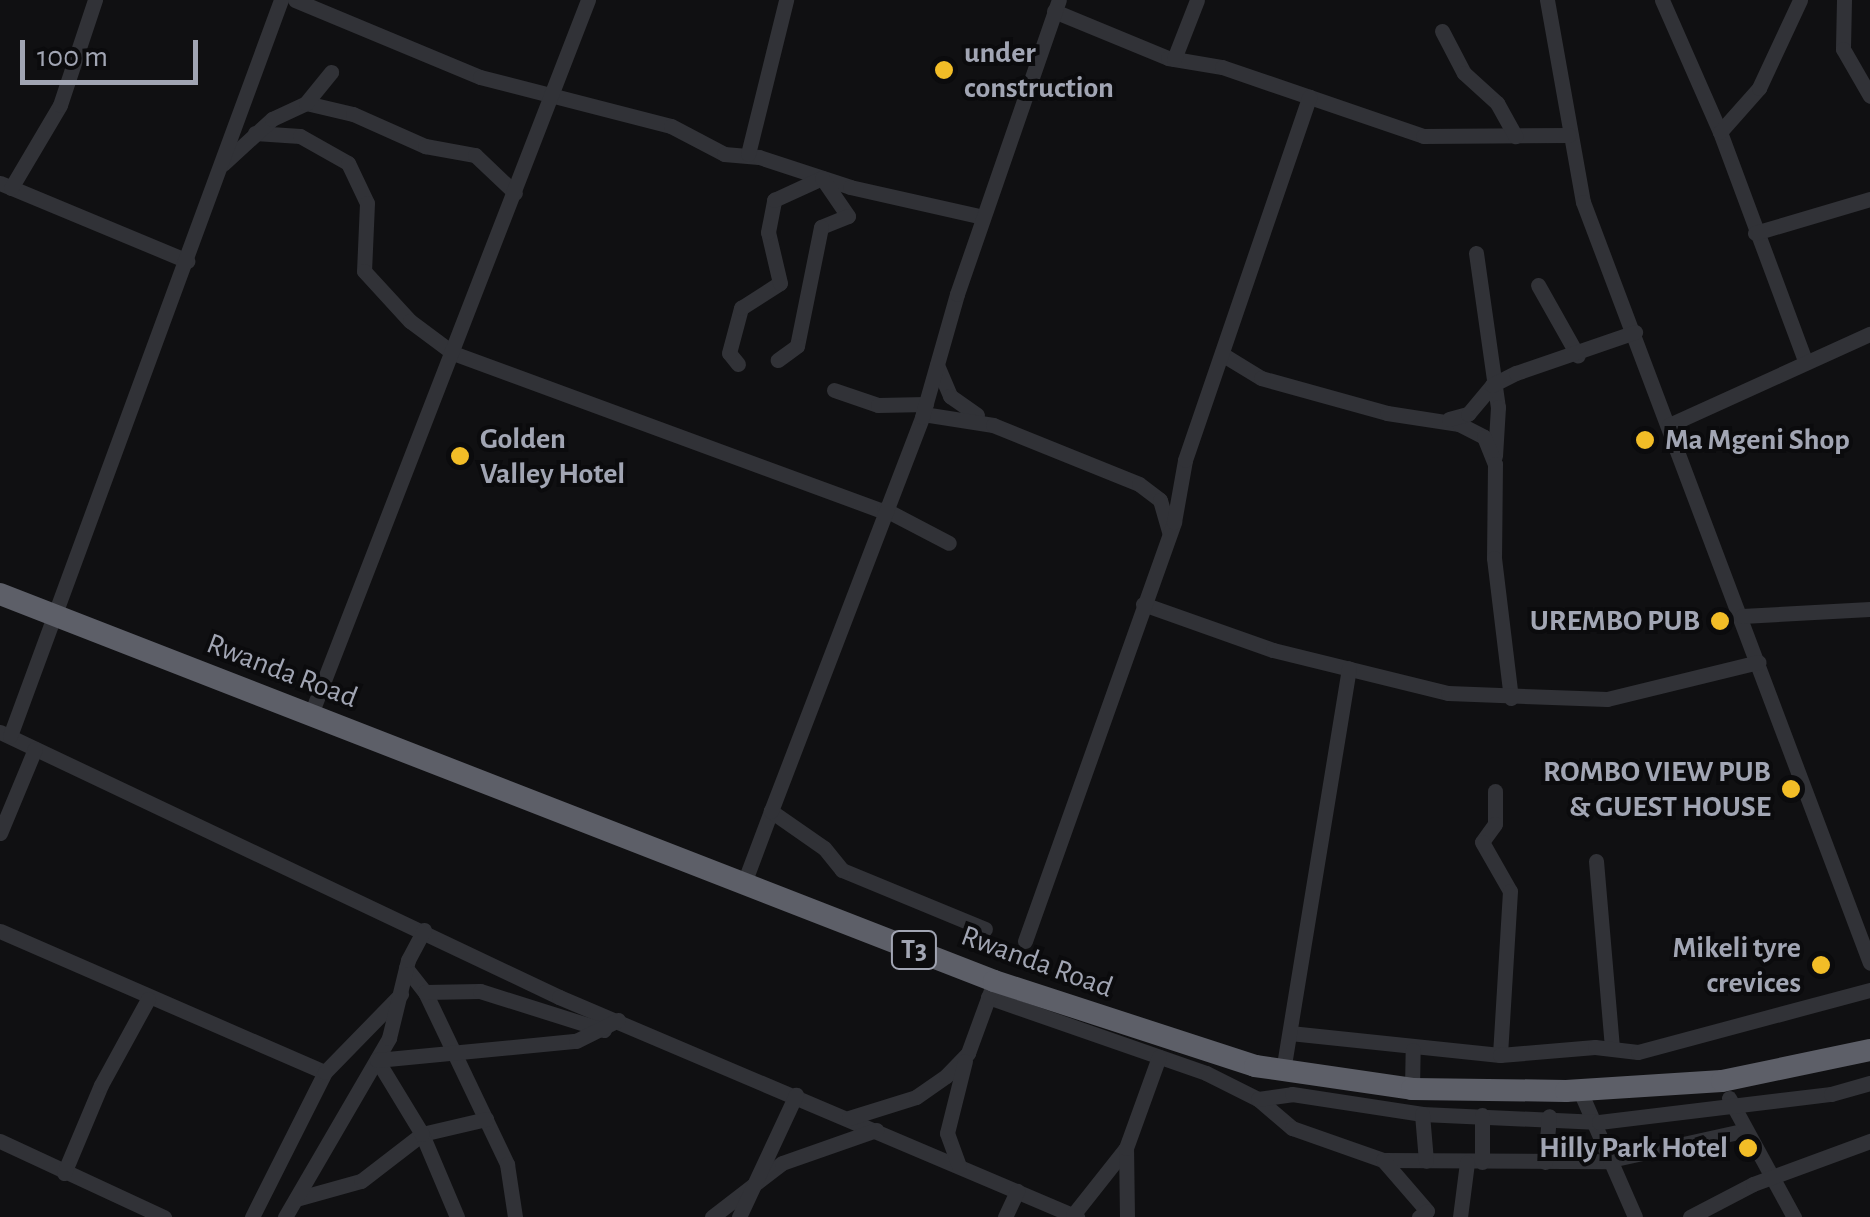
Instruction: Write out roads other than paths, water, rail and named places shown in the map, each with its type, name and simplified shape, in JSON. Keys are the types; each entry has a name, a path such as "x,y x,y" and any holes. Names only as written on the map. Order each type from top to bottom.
{"highway":[{"name":"Rwanda Road","path":"0,594 744,884 991,989 1208,1054 1284,1071 1412,1089 1727,1092 1870,1050"}],"street":[{"path":"95,0 60,105 6,186 187,261"},
{"path":"280,0 55,615 5,734 618,1020 1076,1216 1126,1148 1158,1057"},
{"path":"295,0 474,76 671,126 724,154 748,154 822,178 983,216"},
{"path":"311,714 588,0"},
{"path":"748,154 786,0"},
{"path":"1174,59 1198,0"},
{"path":"1546,0 1584,202 1870,963"},
{"path":"1662,0 1720,132 1805,362"},
{"path":"1720,132 1759,88 1800,0"},
{"path":"1844,0 1843,49 1870,96"},
{"path":"744,884 924,409 983,216 1056,5 1174,59 1222,67 1442,140 1569,135"},
{"path":"1442,31 1464,73 1498,103 1515,136"},
{"path":"220,167 255,133 306,103 331,72"},
{"path":"1025,942 1169,532 1196,428 1225,356 1309,97"},
{"path":"306,103 353,114 425,146 476,155 515,192"},
{"path":"255,133 300,136 346,161 367,204 364,271 410,322 453,353 883,510 949,543"},
{"path":"778,360 797,346 821,227 848,216 822,178"},
{"path":"738,364 730,353 741,308 780,283 768,232 774,200 822,178"},
{"path":"1755,234 1870,199"},
{"path":"1476,252 1498,407 1494,558 1511,698"},
{"path":"1538,285 1578,356"},
{"path":"1440,421 1468,414 1492,385 1634,332"},
{"path":"1669,425 1870,334"},
{"path":"1225,356 1244,371 1293,388 1440,421 1484,437 1495,464"},
{"path":"937,364 954,401 993,425"},
{"path":"834,390 878,405 924,409 993,425 1139,484 1160,500 1169,532"},
{"path":"1143,604 1349,668 1448,693 1608,700 1759,662"},
{"path":"1742,616 1870,610"},
{"path":"1284,1071 1349,668"},
{"path":"0,832 36,749"},
{"path":"1495,791 1494,824 1482,842 1510,891 1500,1054"},
{"path":"771,812 824,848 842,870 985,929"},
{"path":"1596,861 1612,1048"},
{"path":"285,1217 378,1060 406,968 424,930"},
{"path":"0,931 148,999 325,1072"},
{"path":"406,968 425,992 508,1164 515,1217"},
{"path":"960,1166 948,1120 991,989 1258,1098 1292,1128 1384,1160 1606,1160 1742,1131"},
{"path":"1290,1034 1413,1050 1500,1054 1662,1047 1870,990"},
{"path":"425,992 480,991 604,1030"},
{"path":"252,1217 325,1072 401,994"},
{"path":"64,1173 101,1085 148,999"},
{"path":"378,1060 576,1041 618,1020"},
{"path":"1412,1089 1413,1050"},
{"path":"849,1118 916,1097 968,1053"},
{"path":"378,1060 422,1134 457,1217"},
{"path":"1258,1098 1316,1096 1422,1114 1549,1116 1599,1122 1727,1092 1830,1094 1870,1083"},
{"path":"1580,1091 1599,1122 1606,1160 1634,1217"},
{"path":"1727,1092 1742,1131 1773,1176 1794,1217"},
{"path":"739,1217 796,1095"},
{"path":"1422,1114 1426,1161"},
{"path":"1460,1217 1482,1115"},
{"path":"1545,1162 1549,1116"},
{"path":"296,1199 361,1181 422,1134 486,1119"},
{"path":"712,1217 754,1180 811,1150 876,1130"},
{"path":"0,1141 164,1217"},
{"path":"1690,1217 1773,1176 1870,1142"},
{"path":"1126,1148 1127,1217"},
{"path":"1384,1160 1425,1215"},
{"path":"1005,1217 1018,1191"}],"place":[{"name":"under construction","path":"944,70"},
{"name":"Ma Mgeni Shop","path":"1645,440"},
{"name":"Golden Valley Hotel","path":"460,456"},
{"name":"UREMBO PUB","path":"1720,621"},
{"name":"ROMBO VIEW PUB & GUEST HOUSE","path":"1791,789"},
{"name":"Mikeli tyre crevices","path":"1821,965"},
{"name":"Hilly Park Hotel","path":"1748,1148"}]}
